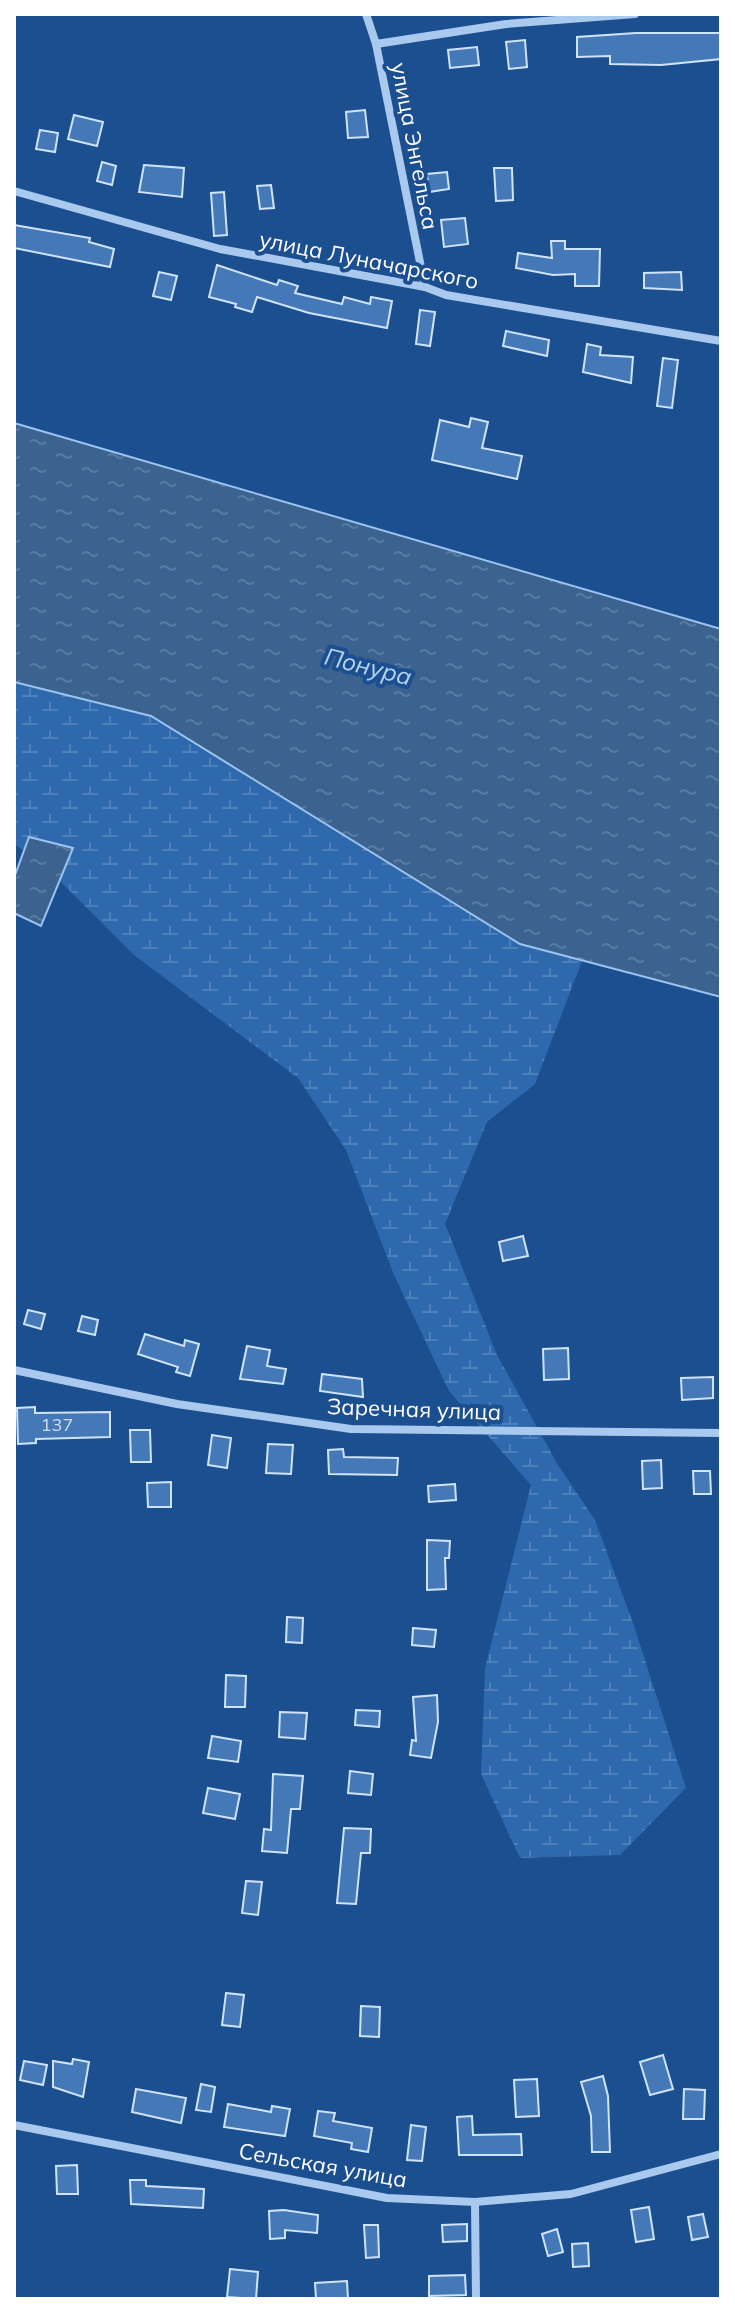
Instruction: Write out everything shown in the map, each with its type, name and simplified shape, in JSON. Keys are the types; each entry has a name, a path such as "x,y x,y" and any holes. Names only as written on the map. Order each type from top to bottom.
{"street":[{"name":"улица Энгельса","path":"366,14 376,44 425,287"},
{"path":"376,44 506,24 635,14"},
{"name":"улица Луначарского","path":"14,191 220,249 425,287 446,295 721,341"},
{"name":"Заречная улица","path":"14,1370 177,1404 351,1429 721,1433"},
{"name":"Сельская улица","path":"14,2125 387,2198 475,2202 571,2194 721,2154"},
{"path":"475,2202 476,2299"}],"green space":[{"path":"14,682 151,716 520,944 582,961 535,1084 487,1122 445,1224 497,1355 558,1465 595,1520 634,1626 686,1788 620,1855 520,1858 481,1774 485,1668 531,1485 449,1391 394,1275 346,1150 298,1078 134,955 40,861 14,844"}],"water":[{"name":"Понура","path":"14,423 721,629 721,997 520,944 151,716 14,682"},
{"path":"29,837 73,848 41,926 14,913 14,878"}],"building":[{"path":"721,33 721,59 661,65 610,64 610,56 577,57 577,37"},
{"path":"525,40 527,67 509,69 506,42"},
{"path":"477,47 479,65 450,68 448,50"},
{"path":"365,110 368,137 348,138 346,112"},
{"path":"74,115 103,122 97,146 68,139"},
{"path":"40,130 58,133 55,152 36,149"},
{"path":"102,162 116,166 112,185 97,181"},
{"path":"144,165 184,168 182,197 139,192"},
{"path":"494,168 512,168 513,200 496,201"},
{"path":"447,172 449,189 429,192 427,174"},
{"path":"271,185 274,208 260,209 257,186"},
{"path":"224,192 227,235 214,236 211,193"},
{"path":"465,218 468,244 444,247 441,220"},
{"path":"14,225 90,238 89,242 114,249 110,267 14,248"},
{"path":"551,241 565,241 565,249 600,249 599,286 575,286 575,274 553,275 516,268 518,253 552,258"},
{"path":"217,265 277,285 279,280 298,286 295,293 342,304 344,297 370,304 371,297 392,301 387,328 309,313 257,297 252,312 235,307 236,304 209,297"},
{"path":"159,272 177,276 171,300 153,296"},
{"path":"681,272 682,290 644,288 644,273"},
{"path":"420,310 435,312 430,346 416,344"},
{"path":"506,331 549,340 547,356 503,346"},
{"path":"587,344 601,347 600,355 633,357 631,383 583,372"},
{"path":"663,358 678,360 672,408 657,406"},
{"path":"471,418 488,422 482,448 522,456 517,479 432,460 440,420 469,427"},
{"path":"523,1236 528,1256 503,1261 499,1242"},
{"path":"28,1310 45,1314 41,1329 24,1324"},
{"path":"82,1316 98,1320 95,1335 78,1331"},
{"path":"145,1334 184,1346 185,1340 199,1344 190,1376 176,1372 178,1367 138,1354"},
{"path":"247,1346 270,1350 267,1366 286,1369 283,1384 240,1379"},
{"path":"568,1348 569,1379 544,1380 543,1349"},
{"path":"322,1374 362,1379 363,1397 320,1391"},
{"path":"713,1377 713,1398 682,1400 681,1378"},
{"path":"35,1407 35,1413 110,1412 110,1437 36,1439 36,1443 18,1444 17,1408"},
{"path":"130,1430 150,1430 151,1462 131,1462"},
{"path":"212,1435 231,1438 227,1468 208,1465"},
{"path":"268,1444 293,1445 291,1474 266,1473"},
{"path":"343,1449 344,1457 398,1458 397,1475 329,1474 328,1450"},
{"path":"661,1460 662,1488 643,1489 642,1461"},
{"path":"693,1471 710,1471 711,1494 694,1494"},
{"path":"171,1482 171,1507 148,1507 147,1483"},
{"path":"455,1484 456,1500 429,1502 428,1486"},
{"path":"427,1540 450,1541 449,1558 445,1558 446,1589 427,1590"},
{"path":"287,1617 303,1618 302,1643 286,1642"},
{"path":"413,1628 436,1630 434,1647 412,1645"},
{"path":"226,1675 246,1676 245,1707 225,1707"},
{"path":"437,1695 438,1722 431,1758 410,1755 412,1740 416,1741 413,1697"},
{"path":"356,1710 380,1711 379,1727 355,1725"},
{"path":"280,1712 307,1713 305,1739 279,1737"},
{"path":"212,1736 241,1741 238,1762 208,1758"},
{"path":"350,1771 373,1774 371,1795 348,1793"},
{"path":"273,1774 303,1776 300,1809 291,1809 287,1853 262,1851 264,1829 271,1830"},
{"path":"208,1788 240,1794 235,1819 203,1813"},
{"path":"344,1828 371,1829 370,1853 361,1853 356,1904 337,1903"},
{"path":"246,1881 262,1882 258,1915 242,1913"},
{"path":"226,1993 244,1995 240,2027 222,2025"},
{"path":"361,2006 380,2007 379,2037 360,2036"},
{"path":"663,2055 673,2089 650,2095 640,2062"},
{"path":"73,2059 89,2062 83,2097 53,2087 53,2061 72,2064"},
{"path":"24,2061 47,2065 43,2085 20,2080"},
{"path":"603,2076 608,2096 610,2152 592,2152 591,2116 581,2082"},
{"path":"537,2079 539,2116 516,2117 514,2080"},
{"path":"201,2084 215,2087 211,2112 196,2110"},
{"path":"136,2089 186,2098 181,2123 132,2112"},
{"path":"684,2089 705,2090 704,2119 683,2119"},
{"path":"228,2104 271,2112 272,2106 290,2109 285,2136 224,2127"},
{"path":"318,2111 335,2113 333,2121 372,2128 368,2152 351,2149 352,2143 314,2136"},
{"path":"472,2116 473,2135 521,2134 522,2155 459,2155 457,2117"},
{"path":"411,2125 426,2127 422,2161 407,2160"},
{"path":"77,2165 78,2194 57,2194 56,2166"},
{"path":"130,2180 146,2180 146,2186 204,2189 203,2208 131,2204"},
{"path":"649,2207 654,2239 636,2242 631,2210"},
{"path":"269,2211 318,2215 317,2233 285,2230 285,2238 270,2239"},
{"path":"703,2214 708,2237 692,2240 688,2217"},
{"path":"467,2224 467,2241 443,2242 442,2225"},
{"path":"364,2225 378,2225 379,2257 366,2258"},
{"path":"557,2229 563,2252 548,2256 542,2234"},
{"path":"588,2243 589,2266 573,2267 572,2244"},
{"path":"230,2269 258,2272 256,2299 227,2297"},
{"path":"465,2275 466,2295 429,2296 429,2276"},
{"path":"347,2281 348,2299 316,2299 315,2283"}]}
